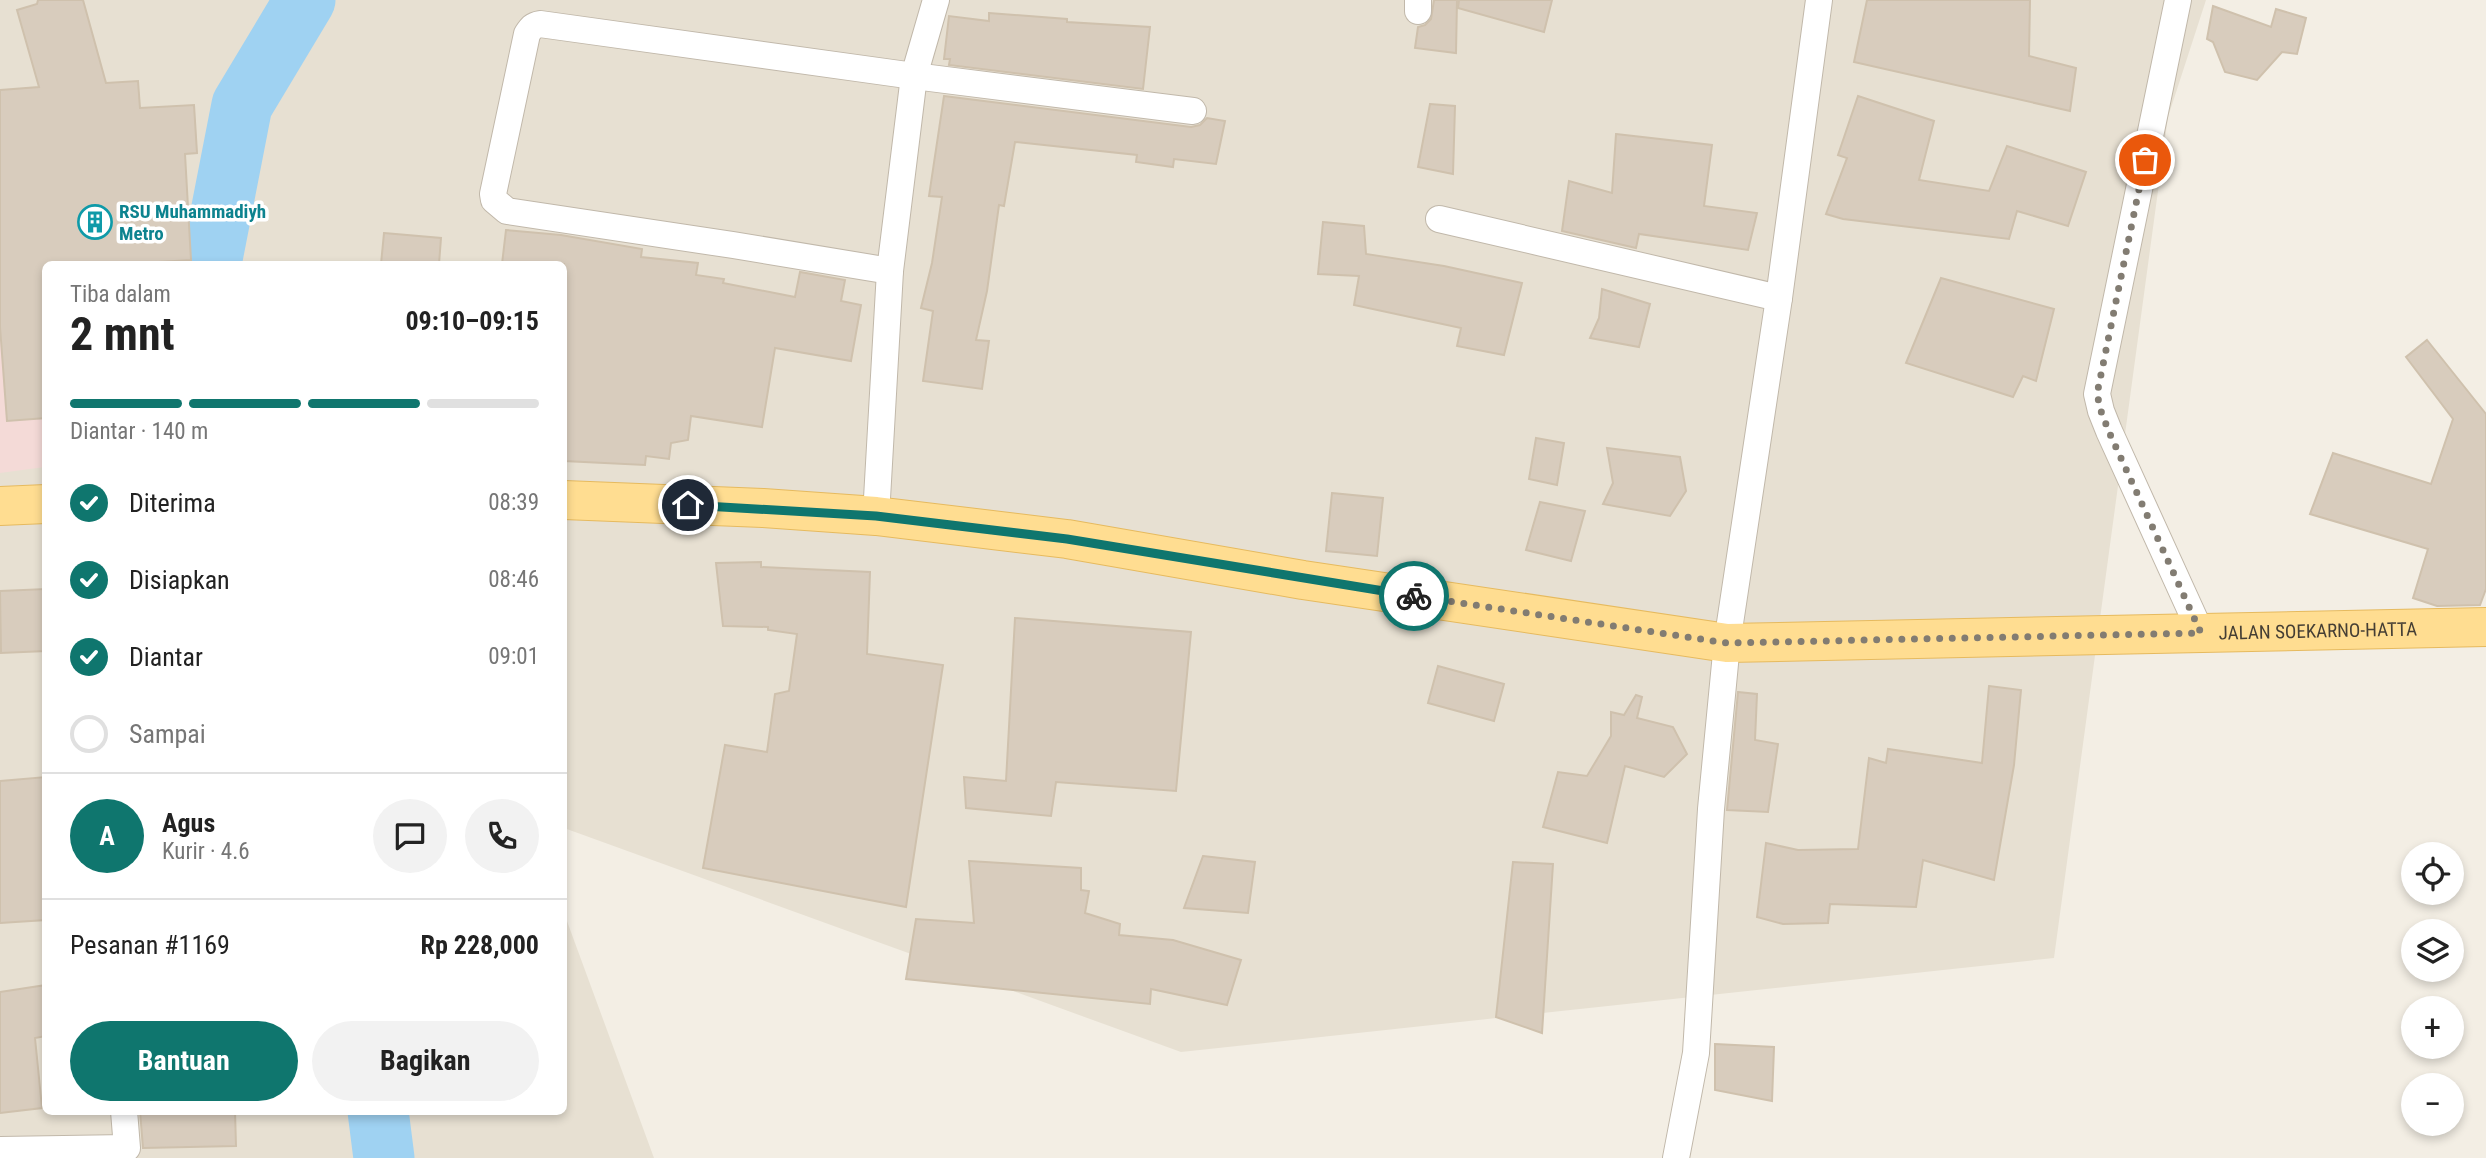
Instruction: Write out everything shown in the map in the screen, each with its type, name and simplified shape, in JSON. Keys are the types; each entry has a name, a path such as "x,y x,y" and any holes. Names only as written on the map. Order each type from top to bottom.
{"main road":[{"name":"JALAN SOEKARNO-HATTA","path":"567,500 763,508 876,516 1067,539 1303,580 1727,643 2486,627"},
{"path":"0,506 42,504"}],"street":[{"path":"876,516 890,271 914,76 936,0"},
{"path":"1676,1158 1696,1053 1711,809 1727,643 1779,299 1819,0"},
{"path":"2178,0 2097,394 2109,432 2201,633"},
{"path":"890,271 507,211 494,200 493,194 527,34 534,24 1193,111"},
{"path":"1439,219 1779,299"},
{"path":"0,1150 127,1148 124,1115"}],"shaded area":[{"path":"0,0 2206,0 2168,117 2054,958 1181,1052 567,829 567,261 42,261 42,1115 567,1115 567,921 654,1158 0,1158"},
{"path":"0,289 42,289 42,467 0,473"}],"building":[{"name":"RSU Muhammadiyh Metro","path":"38,0 83,0 106,83 138,81 140,108 194,105 197,153 185,154 191,260 42,261 42,418 7,421 0,327 0,90 39,87 17,10 37,4"},
{"path":"1434,0 1457,0 1456,53 1415,48 1418,27 1431,19"},
{"path":"1459,0 1552,0 1544,32 1458,8"},
{"path":"1867,0 2030,0 2029,56 2076,68 2070,111 1854,62"},
{"path":"2213,6 2271,27 2276,9 2306,18 2297,54 2282,52 2257,80 2225,72 2213,42 2207,39"},
{"path":"989,13 1067,19 1067,22 1150,27 1143,89 949,65 950,59 944,59 949,16 989,21"},
{"path":"944,96 1191,127 1200,125 1207,118 1225,121 1216,164 1174,159 1173,167 1136,162 1137,155 1015,142 1004,206 999,205 987,291 976,340 989,341 982,389 923,381 933,311 921,308 932,263 942,197 929,196"},
{"path":"1858,96 1934,121 1919,180 1989,191 2007,146 2086,172 2068,226 2017,211 2009,239 1843,219 1826,214 1847,158 1838,155"},
{"path":"1430,104 1455,106 1453,174 1418,167"},
{"path":"1616,134 1712,145 1704,206 1757,213 1748,250 1639,234 1636,248 1562,231 1569,181 1612,193"},
{"path":"1323,222 1364,226 1366,254 1444,266 1522,283 1504,355 1457,346 1461,328 1354,305 1359,276 1318,274"},
{"path":"506,230 561,235 642,249 641,257 698,263 696,275 724,279 723,283 795,297 800,272 845,280 841,301 861,305 851,361 775,348 762,427 691,416 688,440 671,443 669,459 646,456 645,465 567,461 567,261 502,261"},
{"path":"384,233 441,238 439,261 381,261"},
{"path":"1941,278 2054,309 2036,381 2023,376 2013,397 1906,363"},
{"path":"1602,289 1650,304 1639,347 1590,338 1599,318"},
{"path":"2427,340 2486,414 2486,589 2480,605 2437,606 2413,598 2428,549 2310,514 2333,453 2431,484 2453,419 2406,357"},
{"path":"1536,438 1564,443 1557,485 1529,479"},
{"path":"1607,448 1680,457 1686,491 1670,516 1603,504 1613,483"},
{"path":"1332,493 1383,498 1377,556 1326,551"},
{"path":"1540,502 1585,511 1571,561 1526,550"},
{"path":"761,562 761,567 870,572 867,654 943,665 906,907 703,868 725,745 767,752 775,694 789,691 797,634 768,630 768,627 723,626 716,563"},
{"path":"42,589 42,651 1,653 0,591"},
{"path":"1015,618 1191,632 1176,791 1056,782 1051,816 966,808 964,777 1006,781"},
{"path":"1438,666 1504,684 1494,721 1428,703"},
{"path":"1989,686 2021,690 2014,765 1994,880 1923,860 1916,907 1830,904 1828,923 1783,924 1757,917 1766,843 1798,850 1858,849 1869,758 1886,763 1888,749 1982,763"},
{"path":"1738,692 1757,694 1755,740 1778,744 1768,812 1727,810"},
{"path":"1636,695 1642,697 1637,718 1673,727 1687,754 1664,777 1625,766 1607,843 1543,827 1558,772 1587,776 1611,736 1611,712 1624,715"},
{"path":"42,777 42,920 0,923 0,781"},
{"path":"1203,856 1255,862 1248,913 1184,908"},
{"path":"969,861 1081,868 1081,890 1089,891 1085,913 1120,924 1119,935 1173,940 1241,960 1227,1005 1151,989 1150,1004 906,979 916,919 974,923"},
{"path":"1513,862 1553,864 1542,1033 1496,1017"},
{"path":"42,986 42,1037 35,1038 42,1108 0,1113 0,992"},
{"path":"1715,1044 1774,1047 1772,1101 1715,1090"},
{"path":"140,1115 235,1115 236,1146 143,1148"}],"waterway":[{"path":"212,261 242,105 305,0"},
{"path":"379,1115 384,1158"}],"way so far":[{"path":"1414,596 1727,643 2201,633 2109,432 2097,394 2145,160"}],"place":[{"name":"RSU Muhammadiyh Metro","path":"95,222"}],"route":[{"path":"688,505 876,516 1067,539 1303,580 1414,596"}]}
